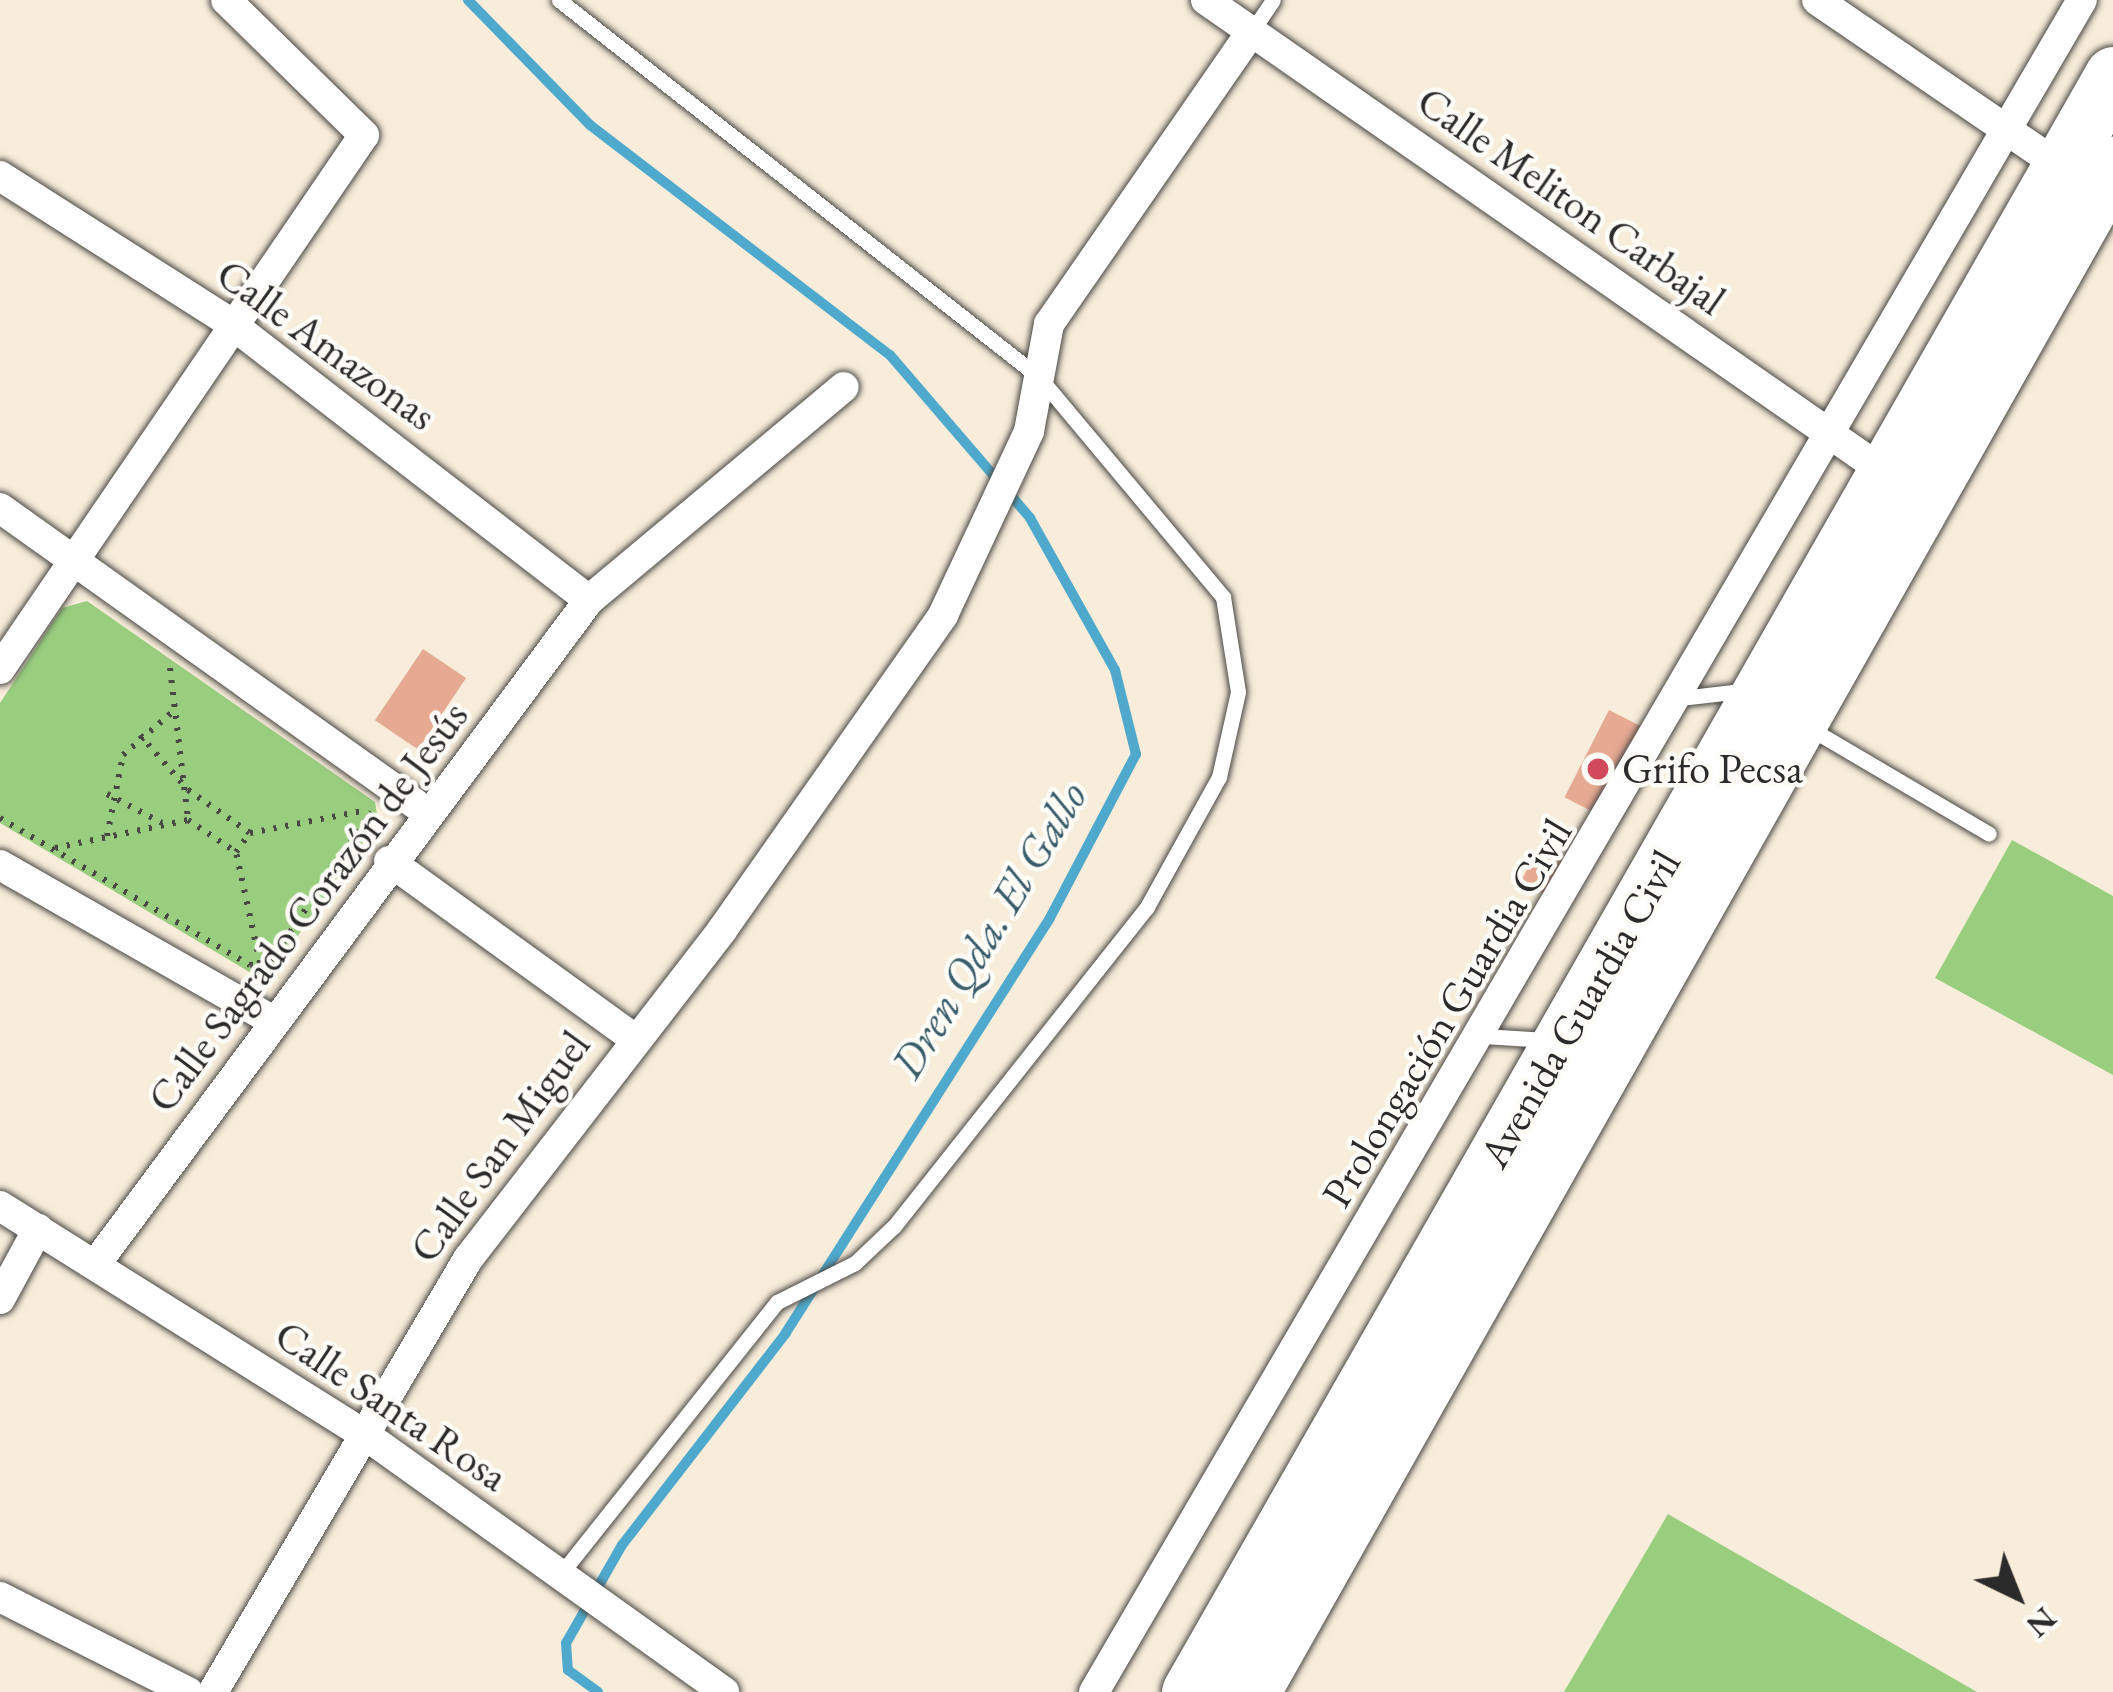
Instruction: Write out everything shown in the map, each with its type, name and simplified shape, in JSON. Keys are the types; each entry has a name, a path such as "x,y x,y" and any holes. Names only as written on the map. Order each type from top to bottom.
{"highway":[{"name":"Avenida Guardia Civil","path":"1251,1692 1781,704 2087,166 2113,75"},
{"name":"Avenida Guardia Civil","path":"1190,1692 1562,1041 1781,704 1886,473 2087,166"}],"street":[{"path":"0,669 77,560 229,322 364,135 226,0"},
{"name":"Calle Meliton Carbajal","path":"1206,0 1886,473"},
{"path":"1816,0 2003,128 2087,166"},
{"name":"Prolongación Guardia Civil","path":"1094,1692 1834,436 2003,128 2082,0"},
{"name":"Calle San Miguel","path":"213,1692 468,1259 631,1036 722,930 898,680 976,559 1040,377 1049,324 1252,31"},
{"name":"Calle Amazonas","path":"0,176 229,322 589,600"},
{"name":"Calle Sagrado Corazón de Jesús","path":"95,1265 389,861 589,600 844,387"},
{"path":"0,508 428,813"},
{"path":"389,861 631,1036"},
{"path":"0,865 273,1021"},
{"name":"Calle Santa Rosa","path":"0,1205 364,1434 724,1692"},
{"path":"0,1299 38,1229"},
{"path":"0,1598 188,1692"}],"lane":[{"path":"559,0 1040,377 1223,597 1238,692 1219,777 1147,907 909,1208 855,1263 776,1302 562,1572"},
{"path":"1252,31 1273,0"},
{"path":"1681,698 1781,704 1989,834"},
{"path":"1483,1036 1562,1041"}],"path":[{"path":"153,651 188,676"},
{"path":"169,663 188,790 188,820"},
{"path":"107,836 107,794 140,735 176,709"},
{"path":"140,735 188,790 250,833"},
{"path":"352,792 371,810"},
{"path":"107,794 164,825"},
{"path":"236,852 250,833 371,810"},
{"path":"260,963 371,810"},
{"path":"0,818 260,963"},
{"path":"51,849 188,820 236,852 260,963"}],"green space":[{"path":"87,601 375,802 378,821 276,967 251,973 0,823 0,703 62,608"},
{"path":"2012,840 2113,896 2113,1075 1935,978"},
{"path":"1668,1514 1977,1692 1564,1692"}],"building":[{"path":"423,649 466,678 418,749 375,720"},
{"path":"1609,710 1644,728 1599,815 1565,797"},
{"path":"1540,844 1571,860 1552,898 1520,882"}],"waterway":[{"name":"Dren Qda. El Gallo","path":"468,0 590,125 890,355 1030,518 1115,670 1136,754 1050,918 786,1333 622,1545 566,1643 568,1670 598,1692"}],"place":[{"name":"Grifo Pecsa","path":"1598,769"}]}
